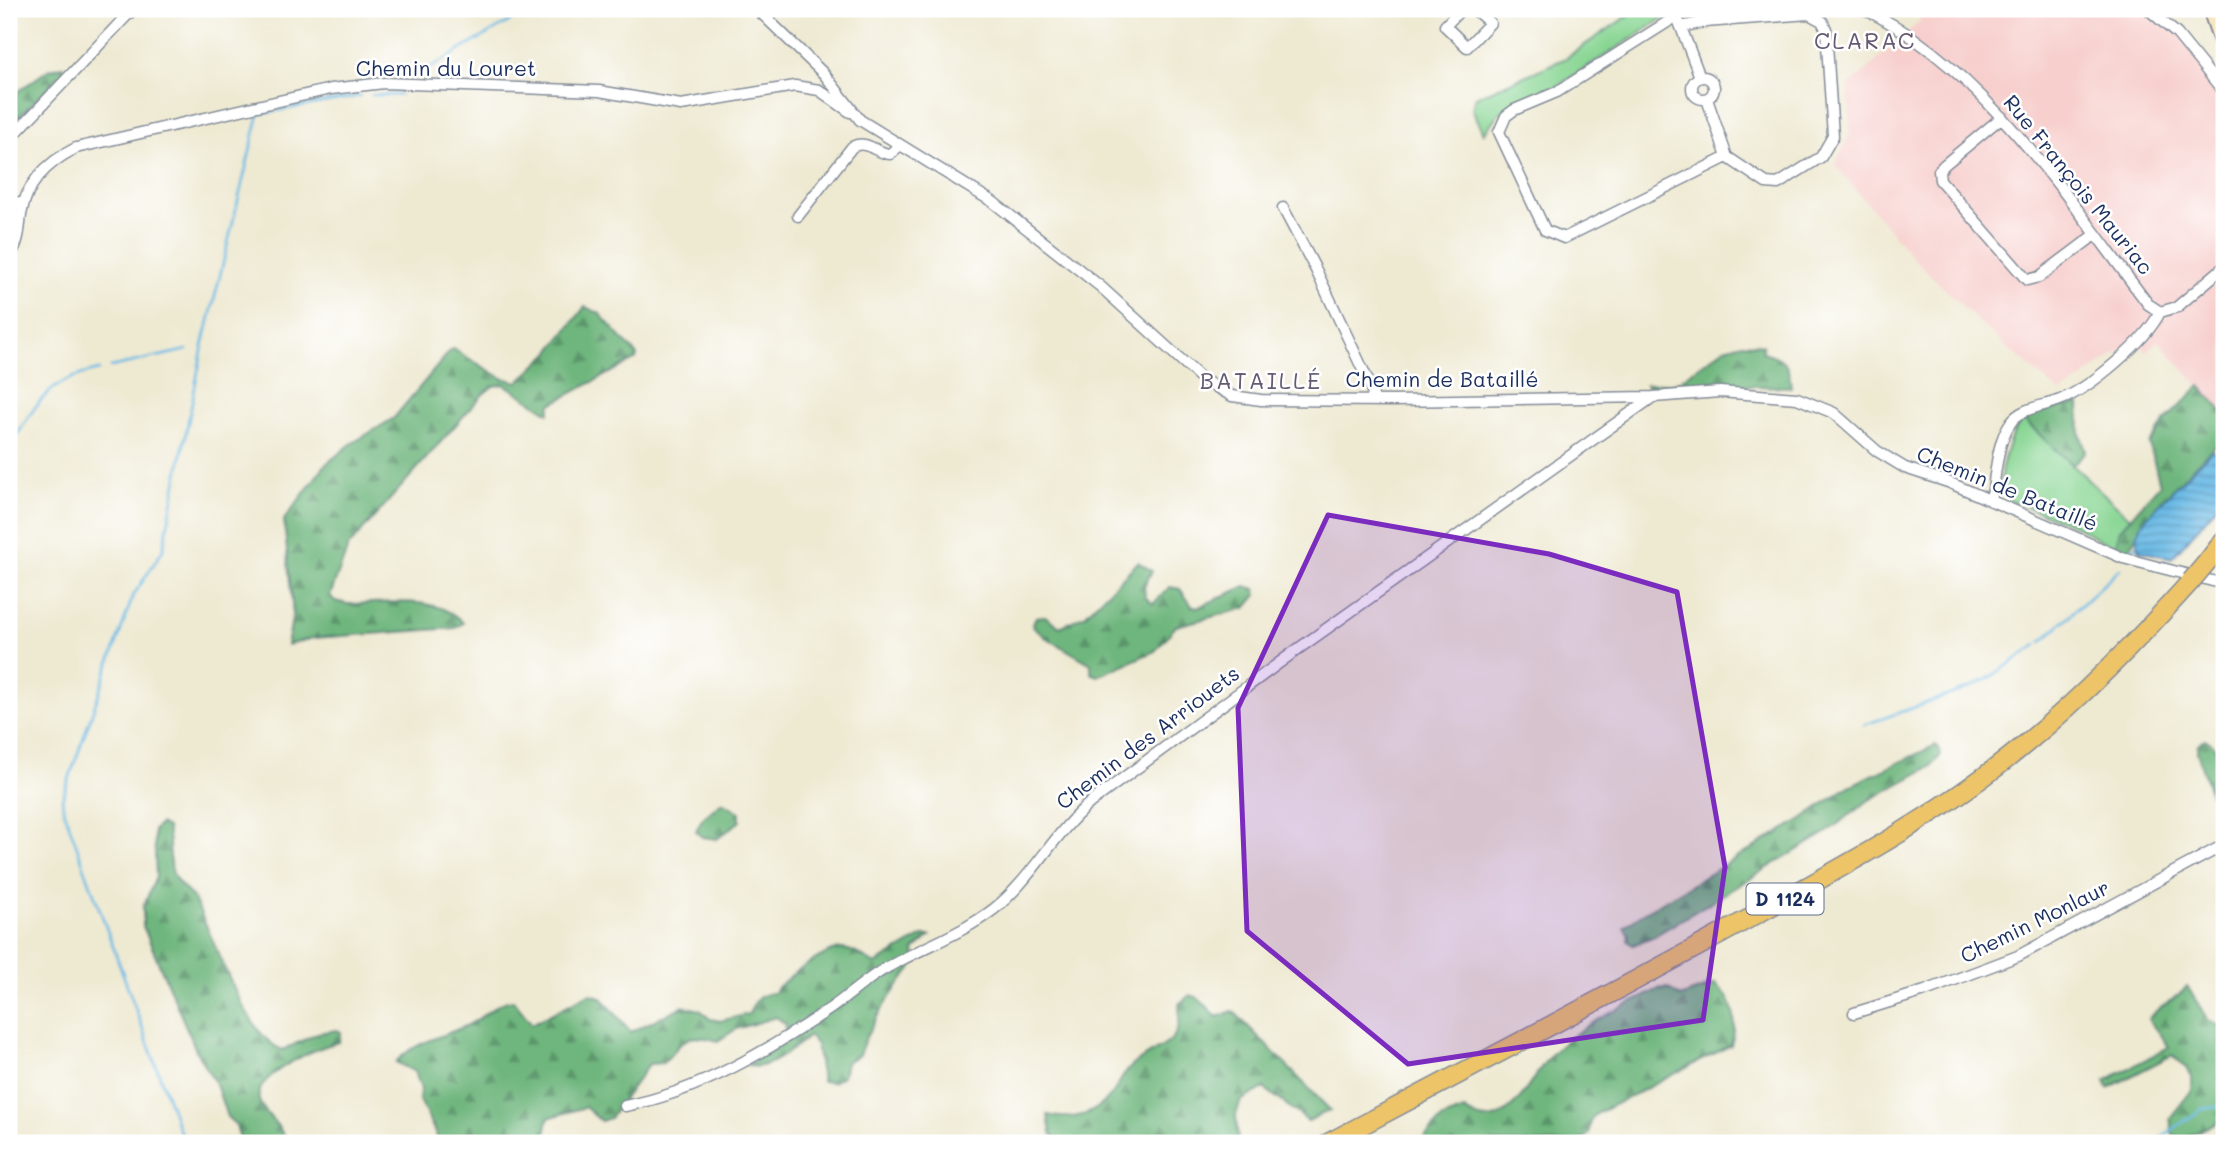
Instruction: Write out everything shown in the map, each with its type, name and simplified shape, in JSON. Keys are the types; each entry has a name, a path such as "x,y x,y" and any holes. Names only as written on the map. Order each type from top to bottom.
{"highway":[{"name":"D 1124","path":"1328,1143 1678,958 1937,811 2028,742 2122,658 2224,540"}],"street":[{"path":"9,140 133,9"},
{"name":"Chemin de Bataillé","path":"757,9 824,74 860,120 993,202 1101,287 1217,389 1244,399 1374,401 1653,397 1720,392 1797,398 1834,413 1890,461 2123,558 2224,584"},
{"path":"1461,9 1445,26 1467,47 1490,23 1475,9"},
{"name":"Rue François Mauriac","path":"1864,9 1885,19 1914,40 2002,117 2148,304 2160,312"},
{"path":"2148,9 2177,34 2224,92"},
{"path":"2211,10 2224,53"},
{"path":"1700,77 1678,12 1557,92 1514,110 1506,116 1499,132 1545,230 1564,239 1727,157"},
{"path":"1681,27 1705,22 1809,14 1822,21 1826,29 1833,136 1826,152 1777,184 1766,183 1727,157 1707,99"},
{"path":"1700,77 1707,77 1714,84 1713,95 1707,99 1700,99 1693,93 1693,83 1700,77"},
{"name":"Chemin du Louret","path":"9,257 19,240 23,204 34,181 46,168 76,148 331,89 365,85 599,91 681,105 795,86 820,90 860,120"},
{"path":"2002,117 1944,165 1939,172 1940,180 2027,280 2039,278 2095,234"},
{"path":"798,216 852,147 867,145 890,154 899,146"},
{"path":"9,200 23,204"},
{"path":"1283,208 1316,270 1371,387 1374,401"},
{"path":"1991,501 2002,443 2012,421 2018,415 2077,391 2137,344 2153,327 2160,312 2177,307 2224,267"},
{"name":"Chemin des Arriouets","path":"625,1106 660,1098 716,1076 830,1009 878,973 995,908 1016,888 1061,829 1091,803 1297,649 1653,397"},
{"name":"Chemin Monlaur","path":"1854,1013 1936,988 2018,956 2224,845"}],"highlighted area":[{"path":"1328,515 1549,554 1677,592 1725,867 1703,1020 1408,1064 1247,931 1238,708"}],"shaded area":[{"path":"1906,9 2157,9 2197,46 2224,80 2224,413 2158,341 2146,351 2135,339 2068,389 2059,392 1990,333 1915,260 1835,165 1850,133 1849,86 1921,20"}],"green space":[{"path":"1638,9 1672,9 1667,16 1556,87 1499,113 1484,133 1472,109 1476,97 1564,59"},
{"path":"63,66 64,71 9,127 9,98 48,70"},
{"path":"585,307 599,313 637,355 636,359 551,404 549,413 504,384 493,386 482,395 348,547 330,596 335,601 347,604 425,604 439,607 463,623 455,628 313,638 287,645 293,614 284,520 325,465 351,444 394,418 453,349 502,378 518,382 548,354"},
{"path":"1743,343 1763,345 1762,352 1781,359 1789,373 1791,387 1713,385 1659,391 1648,388 1646,384 1676,383 1725,348"},
{"path":"2200,386 2224,413 2224,439 2208,452 2144,520 2130,549 2115,548 2120,530 2160,484 2149,444 2168,418"},
{"path":"2079,403 2080,434 2086,451 2072,465 2024,420 2034,413"},
{"path":"2024,420 2130,518 2120,530 2115,548 2072,524 2008,500 2001,484 2002,469 2010,440"},
{"path":"1138,562 1152,571 1144,586 1145,597 1153,604 1170,587 1180,589 1192,606 1199,607 1246,586 1255,589 1257,595 1246,608 1176,626 1155,651 1098,676 1091,673 1091,664 1045,637 1032,625 1036,617 1045,616 1060,627 1085,615"},
{"path":"2205,739 2220,757 2223,769 2224,836 2197,752 2198,744"},
{"path":"1936,745 1941,755 1930,767 1869,800 1826,833 1654,936 1633,945 1628,941 1629,935 1624,927 1637,917 1802,819 1849,786"},
{"path":"722,802 740,812 740,821 717,839 703,837 696,831 702,819"},
{"path":"160,824 167,828 171,865 178,883 194,900 243,1006 269,1042 283,1050 318,1033 337,1030 341,1032 339,1042 302,1056 274,1073 259,1093 260,1103 282,1132 286,1143 241,1143 236,1125 227,1117 216,1084 198,1055 143,926 143,907 156,877 154,830"},
{"path":"923,936 930,936 914,950 916,962 876,1018 859,1055 846,1062 843,1076 832,1082 822,1081 816,1045 809,1036 772,1062 755,1067 748,1065 782,1043 786,1024 776,1017 736,1029 718,1041 698,1037 686,1040 663,1063 649,1064 610,1118 601,1121 585,1107 548,1118 544,1143 440,1143 419,1098 421,1089 415,1072 396,1062 421,1044 470,1024 496,1006 513,1000 532,1024 589,994 601,997 631,1032 683,1006 700,1010 710,1019 720,1021 749,1014 760,997 773,993 796,973 827,953 844,949 875,964"},
{"path":"1715,984 1731,1004 1734,1028 1731,1045 1596,1114 1591,1120 1589,1134 1577,1143 1419,1143 1443,1118 1464,1110 1485,1119 1494,1118 1508,1110 1562,1044 1603,1017 1661,988 1668,988 1680,997"},
{"path":"2187,986 2208,1020 2224,1027 2224,1119 2181,1140 2173,1135 2170,1118 2192,1090 2192,1078 2172,1055 2108,1088 2105,1081 2169,1047 2148,1019"},
{"path":"1190,995 1199,998 1217,1017 1233,1011 1330,1110 1308,1121 1264,1088 1241,1101 1236,1114 1238,1143 1078,1143 1056,1139 1051,1134 1048,1115 1075,1117 1099,1107 1131,1067 1173,1038 1179,1019 1179,1004"}],"water":[{"path":"2212,450 2224,459 2224,498 2172,558 2140,551 2136,537 2144,520"}],"waterway":[{"path":"416,76 531,9"},
{"path":"372,95 400,95"},
{"path":"184,1143 62,799 133,596 163,550 203,346 259,114 360,96"},
{"path":"111,367 187,350"},
{"path":"9,448 35,407 54,388 65,381 99,370"},
{"path":"2129,555 2136,546"},
{"path":"2041,642 2120,569"},
{"path":"1864,725 1969,688 1989,678 2037,645"},
{"path":"2153,1143 2202,1109 2224,1106"}],"district":[{"name":"CLARAC","path":"1865,41"},
{"name":"BATAILLÉ","path":"1261,381"}]}
